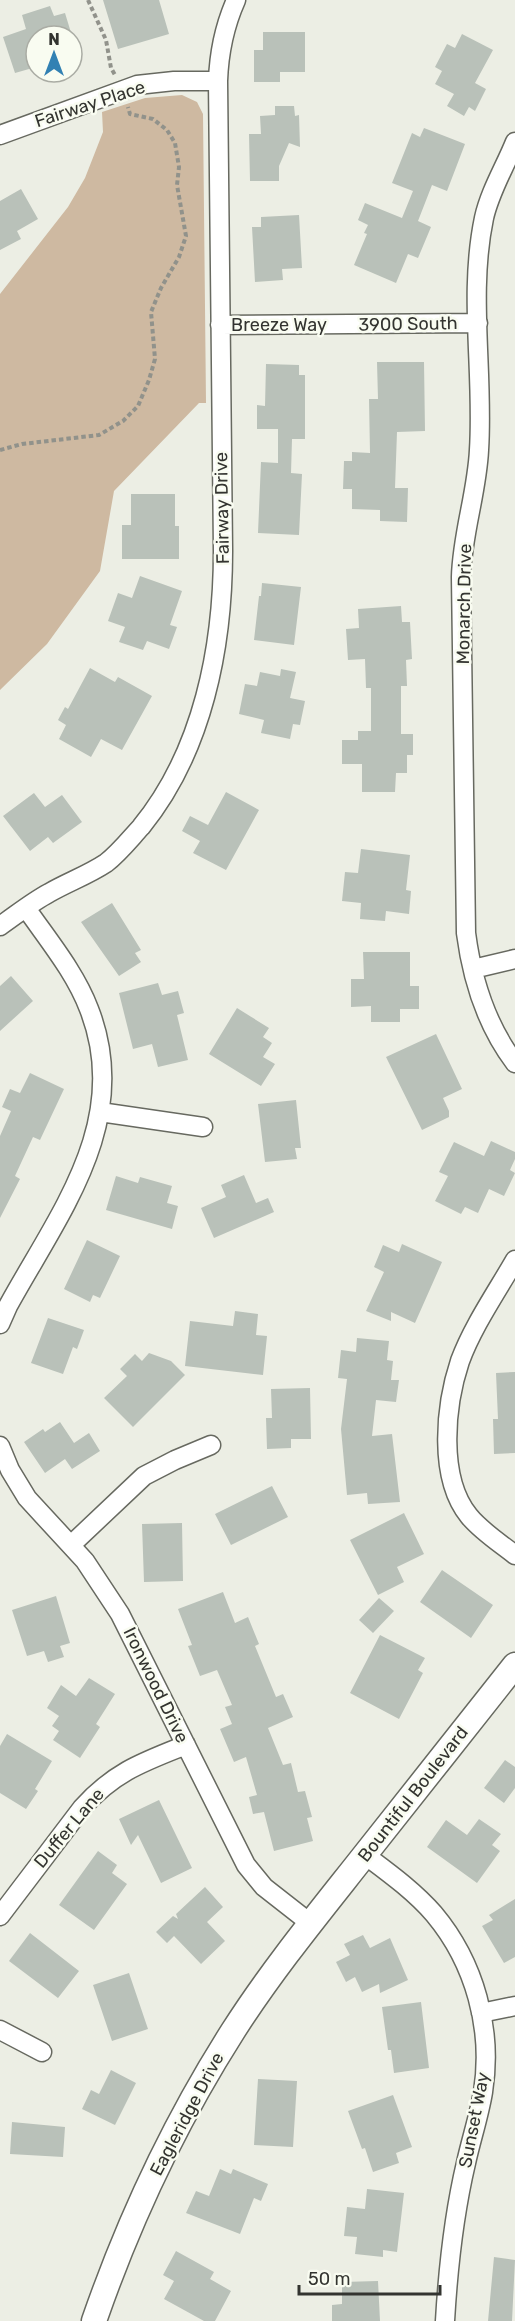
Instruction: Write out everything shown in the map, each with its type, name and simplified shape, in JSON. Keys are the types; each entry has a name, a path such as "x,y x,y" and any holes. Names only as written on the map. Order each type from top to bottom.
{"main road":[{"name":"Bountiful Boulevard","path":"310,1923 515,1665"},
{"name":"Eagleridge Drive","path":"98,2320 137,2208 176,2131 232,2033 310,1923"}],"street":[{"name":"Fairway Drive","path":"0,926 49,893 107,862 123,848 162,799 189,744 214,658 222,605 223,551 218,81 219,52 223,33 236,0"},
{"name":"Fairway Place","path":"0,135 137,86 174,81 218,81"},
{"name":"Monarch Drive","path":"515,142 485,214 478,258 479,448 472,504 464,541 461,577 466,924 472,969 484,1008 495,1032 515,1064"},
{"name":"3900 South","path":"338,325 478,322"},
{"name":"Breeze Way","path":"220,325 338,325"},
{"path":"0,1324 86,1166 97,1131 100,1112 102,1068 89,1008 69,971 26,908"},
{"path":"472,969 515,959"},
{"path":"100,1112 203,1126"},
{"path":"515,1260 474,1330 460,1361 450,1410 448,1455 453,1487 470,1517 515,1555"},
{"path":"71,1545 144,1476 211,1445"},
{"name":"Ironwood Drive","path":"0,1446 10,1470 27,1498 98,1578 120,1614 246,1865 264,1887 310,1923"},
{"name":"Duffer Lane","path":"0,1916 96,1792 118,1775 186,1745"},
{"name":"Sunset Way","path":"365,1855 419,1899 445,1928 468,1966 481,2013 485,2037 483,2094 465,2165 454,2227 445,2321"},
{"path":"481,2013 515,2006"},
{"path":"0,2030 42,2052"}],"path":[{"path":"88,0 106,40 111,68 116,78"},
{"path":"0,450 22,444 99,435 123,421 138,406 149,380 155,359 151,312 161,288 179,257 186,236 177,185 179,167 175,143 167,130 153,119 130,114 126,103"}],"shaded area":[{"path":"182,95 197,102 203,114 206,403 199,403 114,491 100,571 47,644 0,690 0,294 68,207 85,178 103,132 102,112 145,98"}],"building":[{"path":"103,0 159,0 169,34 118,49"},
{"path":"50,6 54,16 65,13 68,24 25,24 22,15"},
{"path":"24,30 24,70 15,73 3,37"},
{"path":"263,32 305,32 305,72 280,72 280,82 254,82 254,50 263,50"},
{"path":"462,34 493,50 475,83 486,89 475,111 469,107 464,116 447,106 454,94 435,84 442,71 435,67 447,44 455,48"},
{"path":"275,106 294,106 295,116 299,115 300,147 289,143 279,166 279,181 250,181 249,134 261,134 260,116 275,115"},
{"path":"424,128 465,144 447,191 432,185 418,221 431,227 418,258 408,254 396,283 354,265 367,234 364,233 368,225 358,220 365,203 402,218 413,191 392,183 412,133 420,137"},
{"path":"21,189 38,219 17,231 21,239 0,250 0,201"},
{"path":"299,215 302,268 282,269 283,280 255,282 252,227 261,227 261,217"},
{"path":"377,362 424,362 425,431 397,432 395,488 408,488 407,522 380,521 380,510 352,509 352,489 343,489 344,461 352,461 352,452 370,453 369,399 378,399"},
{"path":"266,364 299,365 299,375 305,375 305,439 292,439 291,473 302,474 299,535 258,533 261,462 278,463 278,429 257,429 257,405 265,406"},
{"path":"131,494 175,494 175,526 179,526 179,559 122,559 122,525 131,525"},
{"path":"140,576 182,591 170,625 177,627 169,649 147,641 143,650 119,642 125,627 108,621 118,593 132,598"},
{"path":"262,583 301,587 294,645 254,640"},
{"path":"401,606 402,622 410,622 412,659 406,660 407,686 401,686 401,734 413,734 413,755 407,755 407,773 396,773 395,792 362,792 362,764 342,764 342,740 358,740 358,731 371,731 371,688 366,688 365,659 348,660 346,629 359,628 358,609"},
{"path":"90,668 115,682 118,677 152,696 122,750 101,739 91,757 59,739 66,725 58,720 65,707 68,709"},
{"path":"281,669 296,672 290,698 305,701 300,725 293,724 290,739 261,733 264,720 239,714 245,684 257,686 260,672 280,676"},
{"path":"226,792 259,810 226,870 193,853 200,841 182,831 190,816 208,825"},
{"path":"34,793 45,807 62,795 82,822 53,843 48,837 30,851 3,816"},
{"path":"361,849 410,855 406,890 411,891 409,914 386,911 385,921 360,919 361,903 342,901 345,872 358,873"},
{"path":"112,903 141,950 135,953 141,962 119,976 81,922"},
{"path":"363,952 410,952 410,986 419,986 419,1009 400,1009 400,1022 371,1022 371,1006 351,1007 351,979 364,979"},
{"path":"11,976 33,1001 0,1031 0,986"},
{"path":"158,983 162,995 178,991 184,1013 177,1015 188,1060 158,1067 152,1044 133,1049 119,993"},
{"path":"237,1008 269,1028 263,1037 272,1043 263,1057 275,1064 261,1086 209,1054"},
{"path":"436,1034 462,1089 443,1098 449,1111 449,1117 422,1130 386,1057"},
{"path":"30,1073 64,1089 40,1140 33,1137 15,1176 20,1179 0,1218 0,1136 11,1111 2,1107 10,1089 20,1093"},
{"path":"296,1100 301,1148 295,1148 297,1159 265,1162 258,1104"},
{"path":"491,1141 515,1152 515,1159 510,1170 515,1173 504,1196 489,1189 478,1213 465,1207 461,1214 435,1201 448,1176 439,1172 454,1142 484,1156"},
{"path":"244,1175 256,1203 268,1198 274,1212 214,1238 201,1208 226,1197 221,1185"},
{"path":"116,1176 138,1183 140,1177 172,1186 167,1203 178,1206 172,1229 106,1210"},
{"path":"87,1240 120,1256 100,1298 93,1295 90,1302 64,1289"},
{"path":"402,1244 442,1262 415,1323 391,1312 391,1321 366,1311 384,1272 374,1267 383,1245 399,1252"},
{"path":"235,1311 258,1314 256,1335 267,1336 263,1375 185,1366 190,1321 233,1326"},
{"path":"48,1318 84,1330 77,1349 73,1347 63,1374 31,1363"},
{"path":"357,1338 389,1341 387,1360 393,1361 391,1380 399,1380 396,1402 376,1400 372,1436 392,1434 400,1502 368,1504 367,1493 347,1495 341,1429 347,1379 338,1378 341,1350 356,1352"},
{"path":"149,1353 171,1361 185,1375 133,1427 104,1398 127,1376 120,1369 135,1354 142,1361"},
{"path":"515,1372 515,1453 494,1454 493,1419 498,1419 496,1373"},
{"path":"310,1388 311,1439 291,1439 291,1448 267,1449 266,1418 272,1418 271,1389"},
{"path":"60,1422 74,1443 89,1433 100,1451 72,1469 65,1459 45,1473 24,1442 43,1429 45,1432"},
{"path":"272,1486 288,1517 231,1545 215,1514"},
{"path":"404,1513 424,1554 397,1567 404,1582 378,1595 350,1540"},
{"path":"182,1523 183,1581 144,1582 142,1524"},
{"path":"442,1570 493,1605 471,1638 420,1602"},
{"path":"223,1592 235,1623 248,1617 259,1644 255,1646 276,1697 283,1694 293,1717 268,1728 283,1765 291,1763 298,1792 305,1791 312,1817 307,1818 313,1841 274,1851 264,1812 253,1814 249,1797 257,1795 246,1757 234,1762 220,1729 232,1724 225,1707 232,1705 217,1670 200,1676 188,1646 192,1645 178,1609"},
{"path":"56,1596 70,1643 60,1646 64,1657 48,1662 44,1651 27,1656 12,1610"},
{"path":"379,1598 394,1611 373,1633 359,1620"},
{"path":"380,1635 425,1658 418,1670 423,1673 399,1719 350,1693"},
{"path":"89,1678 115,1694 96,1724 100,1727 80,1758 53,1740 59,1731 52,1726 59,1716 47,1708 61,1685 76,1696"},
{"path":"7,1734 52,1761 35,1789 38,1791 26,1809 0,1793 0,1746"},
{"path":"505,1760 515,1767 515,1788 504,1803 484,1788"},
{"path":"159,1800 192,1868 161,1883 138,1835 131,1845 119,1819"},
{"path":"479,1819 501,1834 492,1845 500,1851 477,1883 427,1847 446,1820 467,1835"},
{"path":"98,1851 117,1865 112,1873 127,1884 94,1930 59,1905"},
{"path":"205,1887 223,1907 207,1922 225,1941 201,1964 174,1936 167,1943 156,1932 173,1916 178,1919 176,1914"},
{"path":"515,1899 515,1957 504,1963 482,1926 493,1920 489,1915"},
{"path":"30,1933 79,1971 58,1998 9,1961"},
{"path":"363,1935 370,1948 390,1938 408,1980 380,1993 379,1984 362,1992 355,1977 346,1982 336,1962 350,1955 344,1944"},
{"path":"129,1973 148,2029 112,2041 93,1985"},
{"path":"421,2002 429,2068 394,2073 382,2007"},
{"path":"111,2070 136,2083 115,2125 82,2109 91,2090 99,2094"},
{"path":"258,2079 297,2081 293,2147 254,2145"},
{"path":"393,2095 412,2147 396,2153 399,2163 373,2172 348,2111"},
{"path":"12,2122 65,2127 63,2157 10,2154"},
{"path":"220,2169 231,2174 233,2169 268,2184 261,2201 254,2198 240,2234 186,2213 196,2191 209,2196"},
{"path":"367,2189 404,2193 397,2252 383,2250 383,2257 355,2254 357,2237 344,2236 347,2207 365,2209"},
{"path":"176,2251 214,2272 210,2279 231,2291 215,2321 204,2321 164,2299 174,2281 163,2275"},
{"path":"494,2257 515,2260 512,2321 488,2321"},
{"path":"378,2281 380,2321 332,2321 332,2305 342,2304 342,2282"}]}
